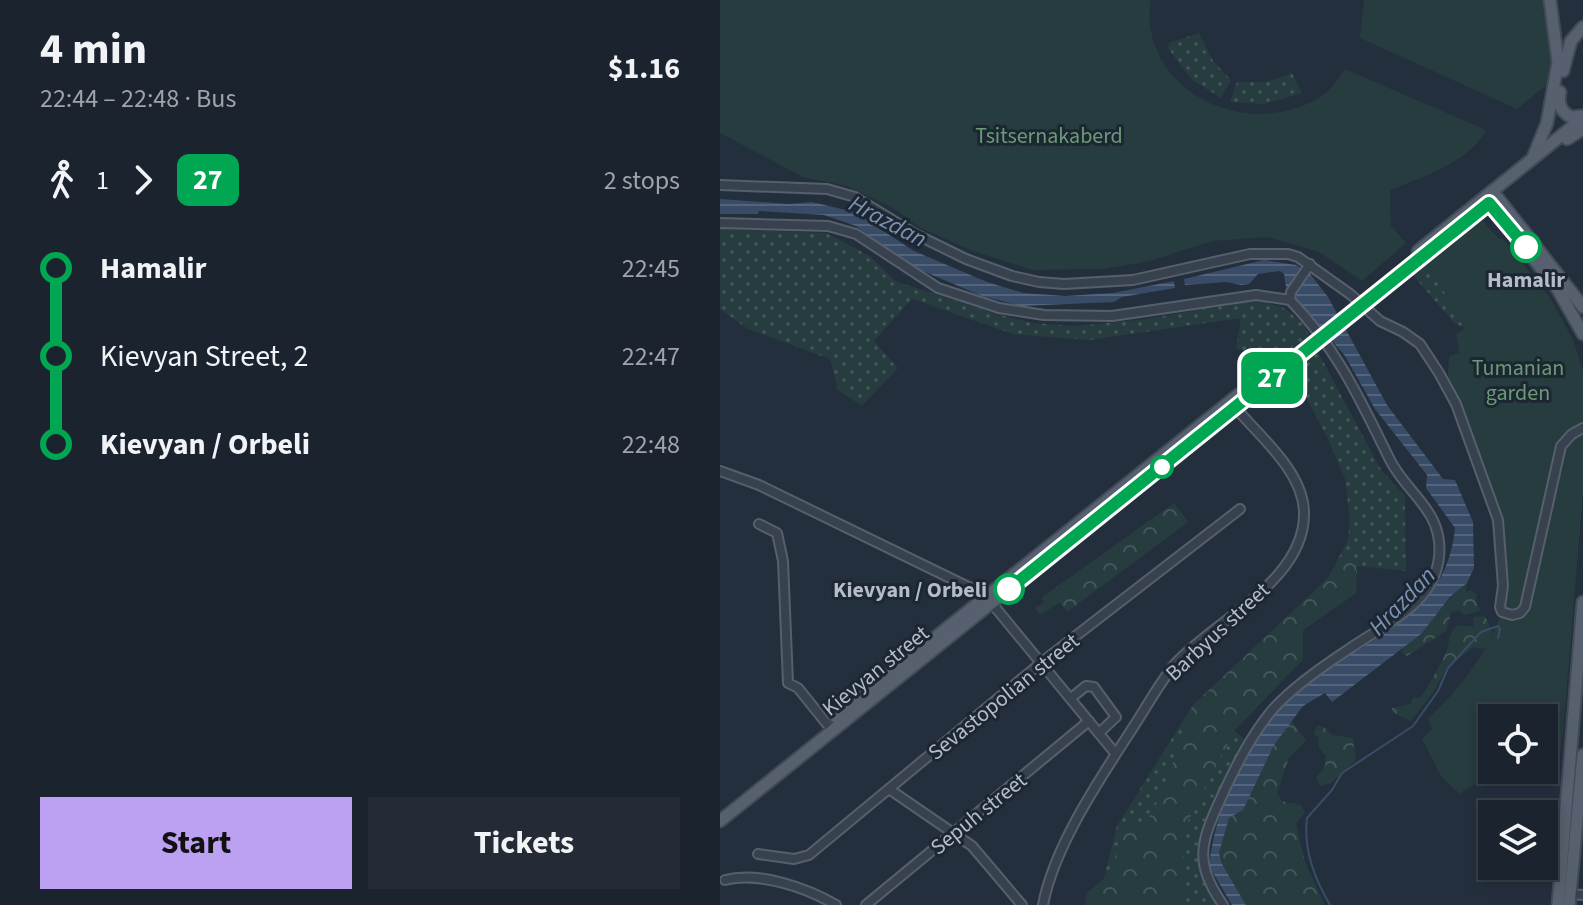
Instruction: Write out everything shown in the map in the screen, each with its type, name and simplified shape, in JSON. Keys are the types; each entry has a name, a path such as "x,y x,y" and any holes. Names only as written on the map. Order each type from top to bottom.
{"main road":[{"path":"1533,158 1547,123 1558,62 1550,0"},
{"path":"1583,27 1571,41 1566,54 1558,100 1568,116 1583,117"},
{"path":"1490,197 1583,117"},
{"path":"1421,254 1490,197 1583,128"},
{"path":"1490,197 1583,307"},
{"path":"1490,197 1557,288 1583,334"},
{"name":"Kievyan street","path":"720,821 872,692 1239,401"},
{"path":"1558,905 1578,718 1583,602"},
{"name":"Kievyan street","path":"720,811 827,724 872,692"},
{"path":"1574,898 1583,755"}],"street":[{"path":"720,185 827,189 855,197 917,235 966,259 1039,282 1064,284 1133,280 1250,254 1288,254 1350,294 1380,321 1420,344 1456,404 1498,520 1502,612 1514,615 1525,607 1561,446 1583,428"},
{"path":"720,223 828,226 856,234 938,288 999,308 1044,315 1112,316 1256,295 1290,296 1330,346 1390,460 1434,518 1439,558 1435,573 1417,603 1312,676 1270,713 1255,736 1230,779 1204,845 1205,876 1223,905"},
{"path":"1290,296 1307,267"},
{"name":"Barbyus street","path":"1043,905 1057,861 1115,753 1175,665 1198,642 1259,595 1298,545 1304,510 1299,490 1271,445 1262,440 1239,401"},
{"path":"720,471 786,498 989,598 1115,753"},
{"name":"Sevastopolian street","path":"758,854 794,859 809,855 1042,662 1240,509"},
{"path":"759,524 777,533 783,561 788,683 798,688 827,724"},
{"path":"1071,698 1086,686 1094,687 1116,717 1099,733"},
{"name":"Sepuh street","path":"866,905 1089,721"},
{"path":"889,789 972,846 1022,905"},
{"path":"725,880 752,878 797,886 836,905"}],"green space":[{"name":"Tsitsernakaberd","path":"720,0 1151,0 1150,25 1156,47 1166,66 1196,96 1215,105 1257,114 1293,109 1325,94 1345,69 1486,130 1479,141 1457,160 1390,190 1391,226 1406,243 1362,281 1319,252 1267,237 1212,241 1150,261 1104,269 1032,270 970,250 919,227 893,208 847,186 803,177 720,133"},
{"path":"1364,0 1543,0 1552,66 1549,83 1517,109 1360,38"},
{"path":"1199,33 1213,61 1231,80 1221,98 1191,79 1168,48 1169,43"},
{"path":"1292,73 1302,93 1264,104 1230,102 1237,82 1267,82"},
{"name":"Tumanian garden","path":"1482,220 1499,239 1502,238 1551,299 1574,342 1583,371 1583,493 1558,768 1558,704 1478,704 1478,783 1459,794 1441,776 1422,739 1432,729 1428,719 1465,679 1494,632 1507,581 1504,542 1490,482 1448,378 1449,356 1459,353 1456,334 1465,328 1427,262"},
{"path":"1482,221 1465,328 1454,323 1412,274"},
{"path":"720,229 826,233 870,256 895,281 1032,323 1076,326 1146,319 1255,300 1282,307 1302,322 1381,470 1405,496 1406,571 1357,566 1356,593 1303,630 1303,659 1234,731 1246,740 1211,810 1201,849 1208,872 1227,905 1097,905 1117,826 1192,706 1328,578 1348,540 1350,519 1345,479 1300,386 1267,358 1236,348 1241,318 1089,340 1013,334 912,299 874,341 898,368 862,406 838,390 830,359 748,329 720,309"},
{"path":"1174,503 1188,522 1067,612 1060,602 1040,615 1035,608 1044,602 1041,598"},
{"path":"1341,556 1356,566 1356,593 1303,630 1303,659 1234,731 1184,829 1183,905 1085,905 1087,893 1111,873 1124,824 1147,822 1165,787 1192,706 1328,578"},
{"path":"1467,583 1466,592 1471,590 1477,595 1476,602 1481,611 1465,615 1458,610 1451,613 1446,631 1407,656 1402,653 1403,647"},
{"path":"1485,616 1492,631 1493,643 1482,649 1474,647 1447,667 1434,691 1411,721 1392,712 1392,708 1411,704 1413,697 1420,698 1442,660 1450,635 1457,625 1474,627 1473,617"},
{"path":"1292,721 1306,741 1289,758 1277,793 1282,801 1301,805 1305,812 1296,824 1305,862 1325,905 1246,905 1222,864 1219,853 1229,818 1243,810 1274,745"},
{"path":"1318,725 1332,735 1353,738 1356,760 1331,783 1320,786 1316,778 1325,767 1326,756 1319,748 1318,737 1313,734"}],"water":[{"path":"720,199 789,204 812,202 854,212 914,251 987,282 1023,293 1065,296 1113,293 1174,281 1175,288 1122,297 1114,302 1021,306 982,296 906,264 856,226 824,215 759,211 758,214 720,214"},
{"path":"1264,260 1296,265 1310,274 1328,297 1387,405 1443,479 1455,480 1473,522 1474,568 1467,583 1450,597 1421,634 1332,702 1325,693 1303,706 1274,745 1243,810 1229,818 1219,853 1222,864 1246,905 1232,905 1209,866 1218,820 1247,754 1291,698 1315,678 1415,610 1434,589 1448,562 1455,528 1426,488 1427,475 1375,409 1345,356 1286,287 1284,274 1280,271 1258,274 1249,284 1241,285 1226,282 1185,285 1184,279"}],"waterway":[{"path":"1330,905 1311,863 1307,818 1332,790 1342,773 1413,726 1438,691 1448,668 1481,632 1498,626 1498,638"}],"bus line":[{"name":"27","path":"1009,589 1489,203 1526,247"}],"place":[{"name":"Hamalir","path":"1526,247"},
{"name":"Kievyan / Orbeli","path":"1009,589"}],"water label":[{"name":"Hrazdan","path":"888,221"},
{"name":"Hrazdan","path":"1402,601"}]}
